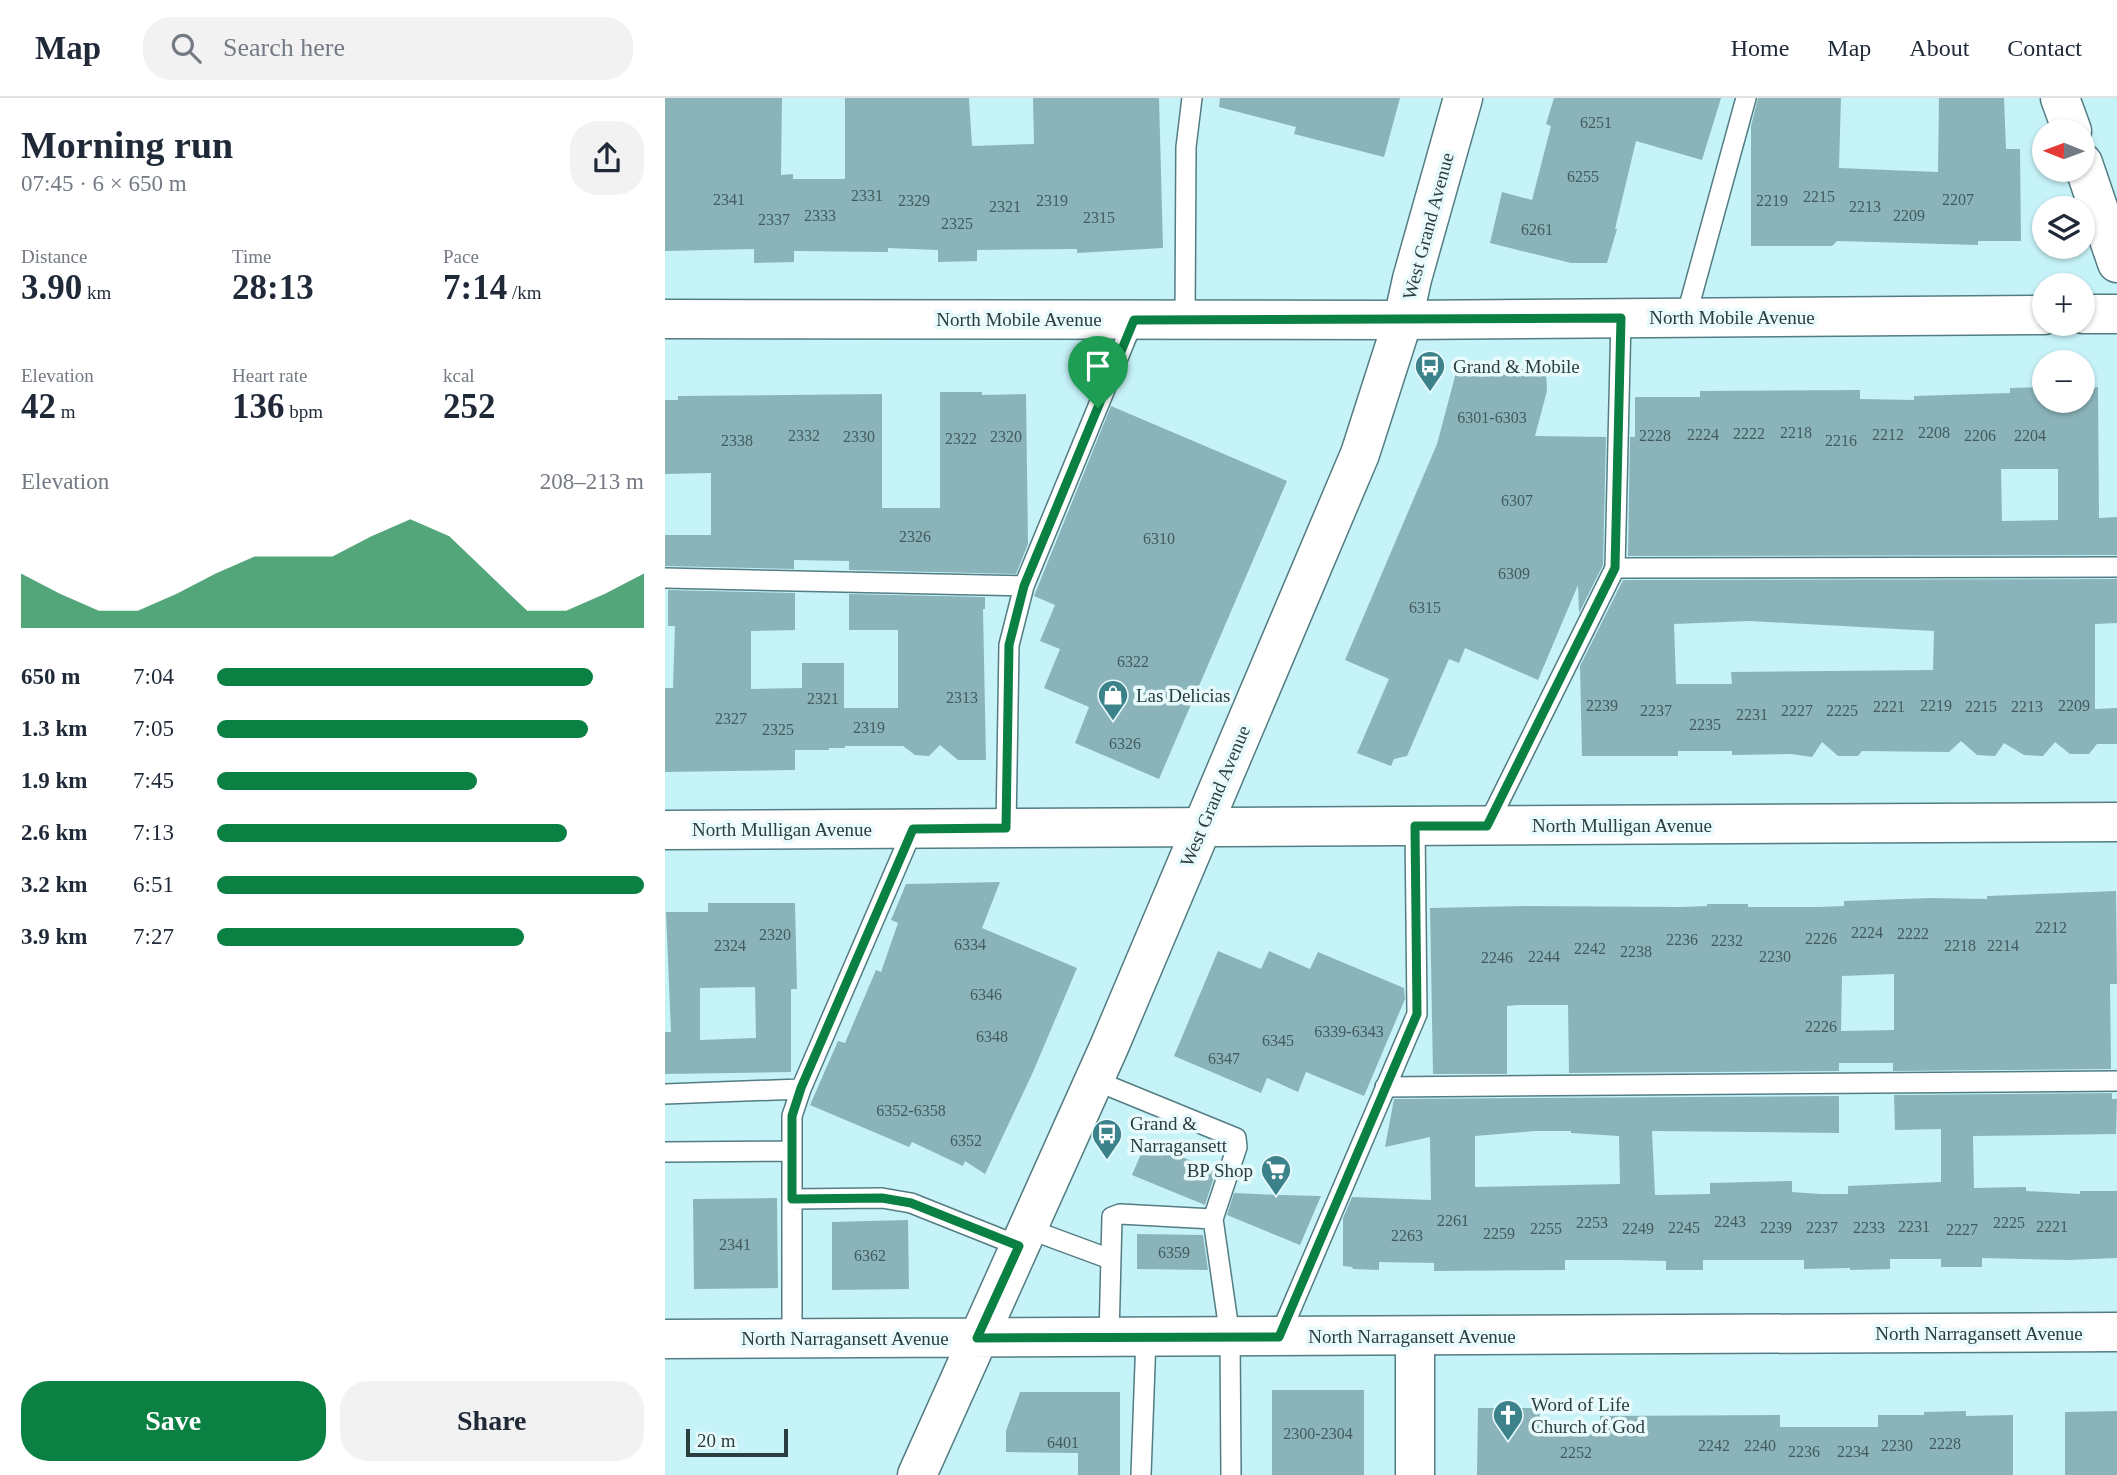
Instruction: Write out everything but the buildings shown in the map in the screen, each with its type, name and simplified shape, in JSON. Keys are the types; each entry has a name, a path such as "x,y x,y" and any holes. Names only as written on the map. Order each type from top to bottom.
{"street":[{"name":"West Grand Avenue","path":"917,1475 1094,1080 1360,454 1403,320 1463,98"},
{"path":"2060,98 2068,119"},
{"path":"2089,182 2117,263"},
{"path":"2095,314 2117,314"},
{"name":"North Mobile Avenue","path":"665,319 1403,320 2032,315"},
{"name":"North Mulligan Avenue","path":"665,830 2117,822"},
{"name":"North Narragansett Avenue","path":"665,1339 2117,1332"},
{"path":"1415,1336 1415,1475"}],"lane":[{"path":"1185,320 1186,147 1192,98"},
{"path":"1686,317 1746,98"},
{"path":"1487,826 1615,568 1621,318"},
{"path":"1006,828 1009,645 1024,586 1134,320"},
{"path":"1615,568 2117,567"},
{"path":"665,578 1024,586"},
{"path":"1279,1337 1417,1014 1415,826"},
{"path":"792,1339 792,1116 801,1088 913,829"},
{"path":"1094,1080 1236,1138 1237,1147 1213,1219 1230,1337 1231,1475"},
{"path":"1385,1087 2117,1081"},
{"path":"665,1094 801,1088"},
{"path":"665,1152 792,1151"},
{"path":"792,1199 882,1198 911,1203 1023,1237 1109,1259"},
{"path":"1141,1475 1128,1337 1109,1259 1112,1217 1121,1214 1213,1219"}],"place":[{"name":"Grand & Mobile","path":"1430,393"},
{"name":"Las Delicias","path":"1113,722"},
{"name":"Grand & Narragansett","path":"1107,1161"},
{"name":"BP Shop","path":"1276,1197"},
{"name":"Word of Life Church of God","path":"1508,1442"}],"route":[{"path":"1621,318 1615,568 1487,826 1415,826 1417,1014 1279,1337 977,1338 1019,1246 911,1203 882,1198 792,1199 792,1116 801,1088 913,829 1006,828 1009,645 1024,586 1098,408 1134,320 1621,318"}]}
